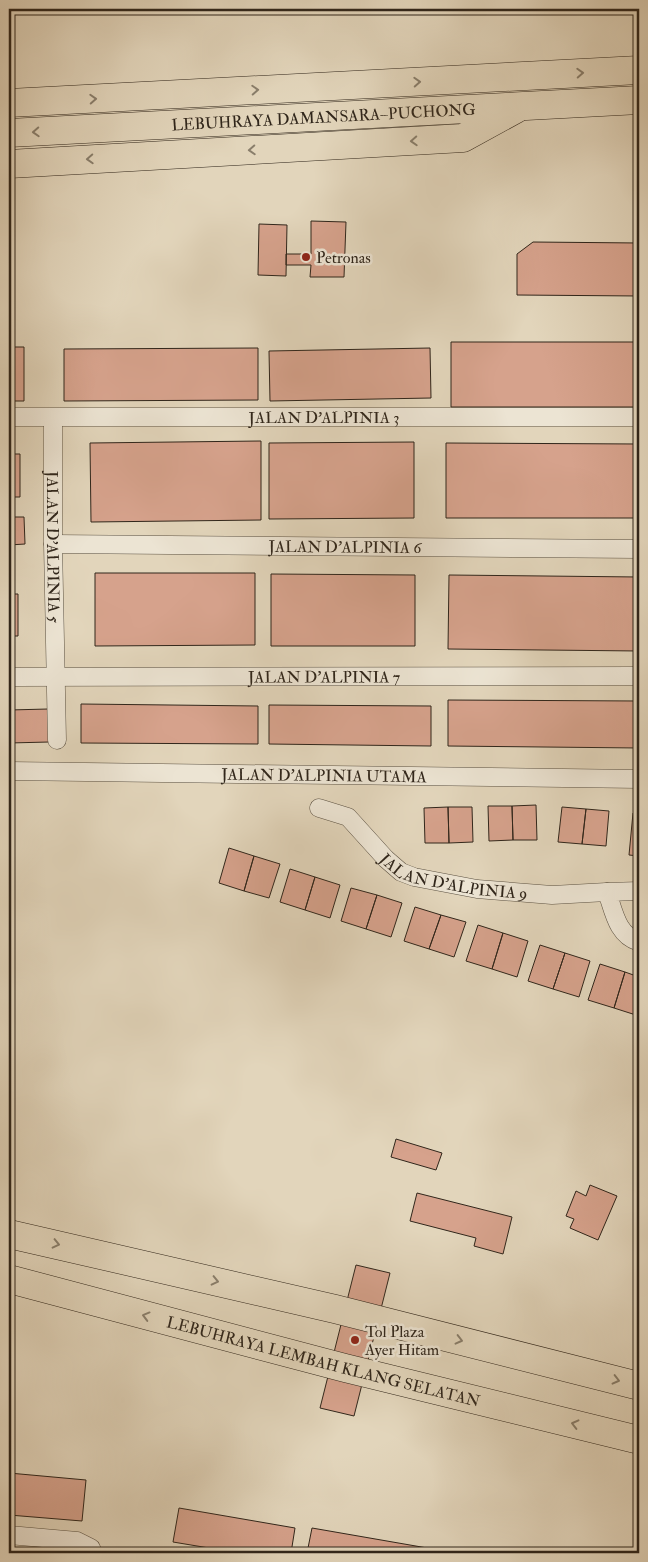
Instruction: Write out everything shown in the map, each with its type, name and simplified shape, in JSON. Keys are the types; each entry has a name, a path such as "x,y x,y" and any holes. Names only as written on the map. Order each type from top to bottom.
{"highway":[{"name":"LEBUHRAYA DAMANSARA–PUCHONG","path":"9,102 639,70"},
{"path":"9,93 44,101"},
{"name":"LEBUHRAYA DAMANSARA–PUCHONG","path":"9,133 639,100"},
{"path":"9,164 463,138 522,106"},
{"path":"9,1234 335,1308 639,1386"},
{"name":"LEBUHRAYA LEMBAH KLANG SELATAN","path":"9,1280 345,1368 639,1440"}],"street":[{"name":"JALAN D'ALPINIA 3","path":"9,417 639,417"},
{"name":"JALAN D'ALPINIA 5","path":"53,418 53,544 57,740"},
{"name":"JALAN D'ALPINIA 6","path":"53,544 639,549"},
{"name":"JALAN D'ALPINIA 7","path":"9,677 639,676"},
{"name":"JALAN D'ALPINIA UTAMA","path":"9,771 639,779"},
{"name":"JALAN D'ALPINIA 9","path":"320,808 348,817 386,859 401,872 414,877 478,889 552,895 639,891"},
{"path":"607,892 622,930 629,939 639,942"},
{"path":"9,1535 77,1541 90,1548 93,1553"}],"building":[{"path":"311,221 346,222 344,277 310,277 311,265 286,265 286,254 311,254"},
{"path":"259,224 287,225 286,276 258,275"},
{"path":"533,242 639,243 639,296 517,295 517,254"},
{"path":"451,342 639,342 639,407 451,407"},
{"path":"9,347 24,347 24,401 9,401"},
{"path":"258,348 258,400 64,401 64,349"},
{"path":"430,348 431,398 270,401 269,351"},
{"path":"261,441 261,520 91,522 90,443"},
{"path":"414,442 414,518 269,519 269,443"},
{"path":"446,443 639,444 639,518 446,518"},
{"path":"9,454 20,454 20,497 9,497"},
{"path":"9,517 24,517 25,544 9,545"},
{"path":"95,573 255,573 255,645 95,646"},
{"path":"271,574 415,575 415,646 271,646"},
{"path":"449,575 639,577 639,651 448,649"},
{"path":"9,594 18,594 18,636 9,636"},
{"path":"448,700 639,701 639,748 448,746"},
{"path":"81,704 258,706 258,744 81,743"},
{"path":"269,705 431,706 431,746 269,744"},
{"path":"48,709 49,742 9,743 9,710"},
{"path":"536,805 537,840 513,840 512,806"},
{"path":"488,806 512,806 513,840 489,841"},
{"path":"448,807 472,807 473,842 449,843"},
{"path":"448,807 449,843 425,843 424,808"},
{"path":"562,807 586,809 582,844 558,842"},
{"path":"586,809 609,811 606,846 582,844"},
{"path":"633,813 639,813 639,856 629,855"},
{"path":"229,848 254,856 244,891 219,883"},
{"path":"254,856 280,864 269,898 244,891"},
{"path":"290,869 315,877 305,910 280,902"},
{"path":"315,877 340,885 330,918 305,910"},
{"path":"351,888 377,895 366,929 341,921"},
{"path":"377,895 402,903 391,937 366,929"},
{"path":"415,907 441,915 429,949 404,941"},
{"path":"441,915 466,922 454,957 429,949"},
{"path":"478,925 503,933 492,969 466,961"},
{"path":"503,933 528,941 517,977 492,969"},
{"path":"540,945 565,953 553,989 528,981"},
{"path":"565,953 590,961 579,997 553,989"},
{"path":"600,964 625,972 614,1008 588,1000"},
{"path":"625,972 639,977 639,1016 614,1008"},
{"path":"396,1139 442,1153 436,1170 391,1157"},
{"path":"590,1185 617,1196 598,1240 570,1228 574,1219 566,1216 576,1191 586,1196"},
{"path":"417,1193 512,1217 503,1254 474,1246 476,1238 410,1221"},
{"name":"Tol Plaza Ayer Hitam","path":"356,1265 390,1273 354,1416 320,1408"},
{"path":"9,1473 86,1480 82,1521 9,1515"},
{"path":"179,1508 295,1528 291,1553 239,1553 173,1542"},
{"path":"312,1528 456,1553 307,1553"}],"place":[{"name":"Petronas","path":"306,257"},
{"name":"Tol Plaza Ayer Hitam","path":"355,1340"}]}
